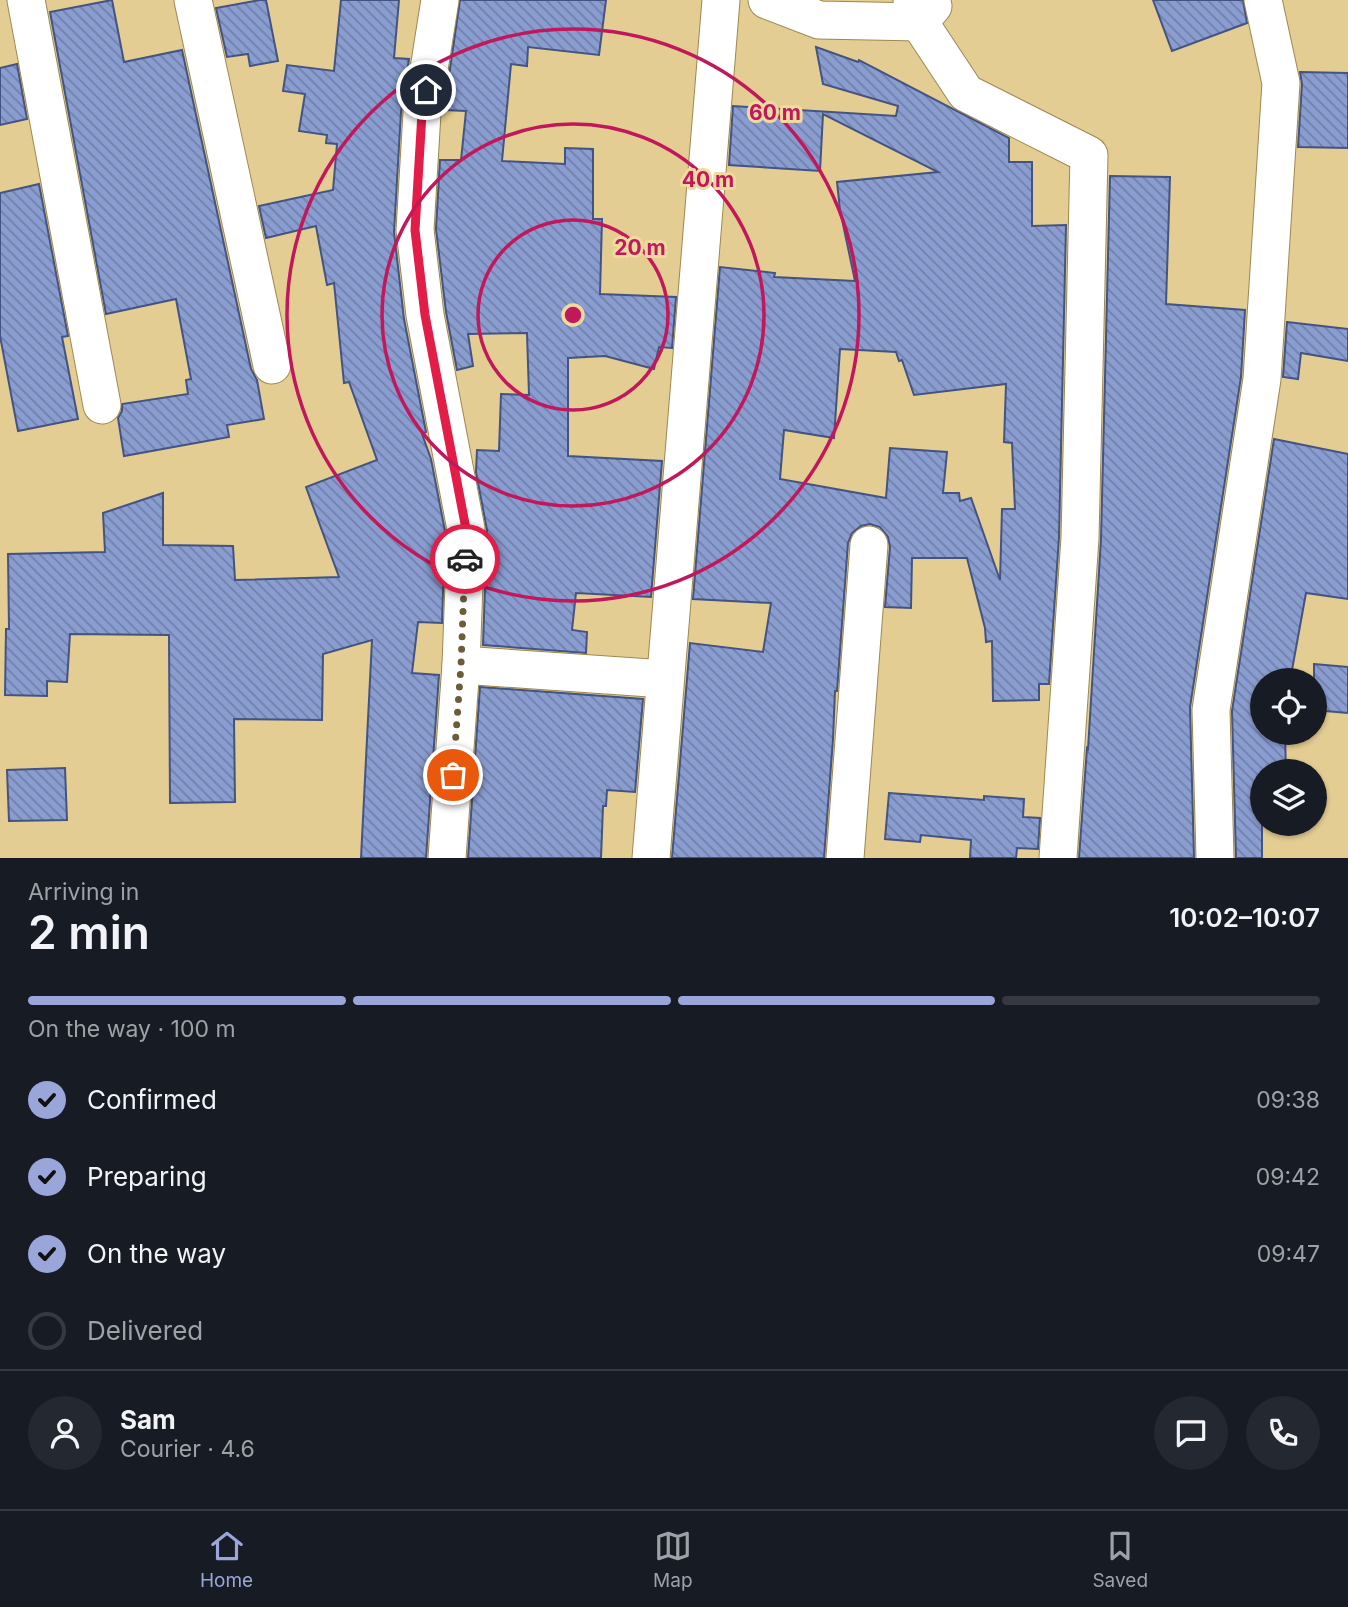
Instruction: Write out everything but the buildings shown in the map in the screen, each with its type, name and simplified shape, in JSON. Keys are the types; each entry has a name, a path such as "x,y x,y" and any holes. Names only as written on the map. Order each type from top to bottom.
{"street":[{"path":"26,0 102,405"},
{"path":"193,0 272,365"},
{"path":"440,0 422,113 415,230 425,315 466,529 461,665 447,858"},
{"path":"651,858 721,0"},
{"path":"767,0 819,20 923,7 966,93 1089,155 1080,538 1058,858"},
{"path":"1215,858 1211,710 1262,379 1281,83 1263,0"},
{"path":"845,858 869,545"},
{"path":"461,665 665,679"}],"way so far":[{"path":"453,775 465,559"}],"route":[{"path":"426,90 422,113 415,230 425,315 466,529 465,559"}]}
